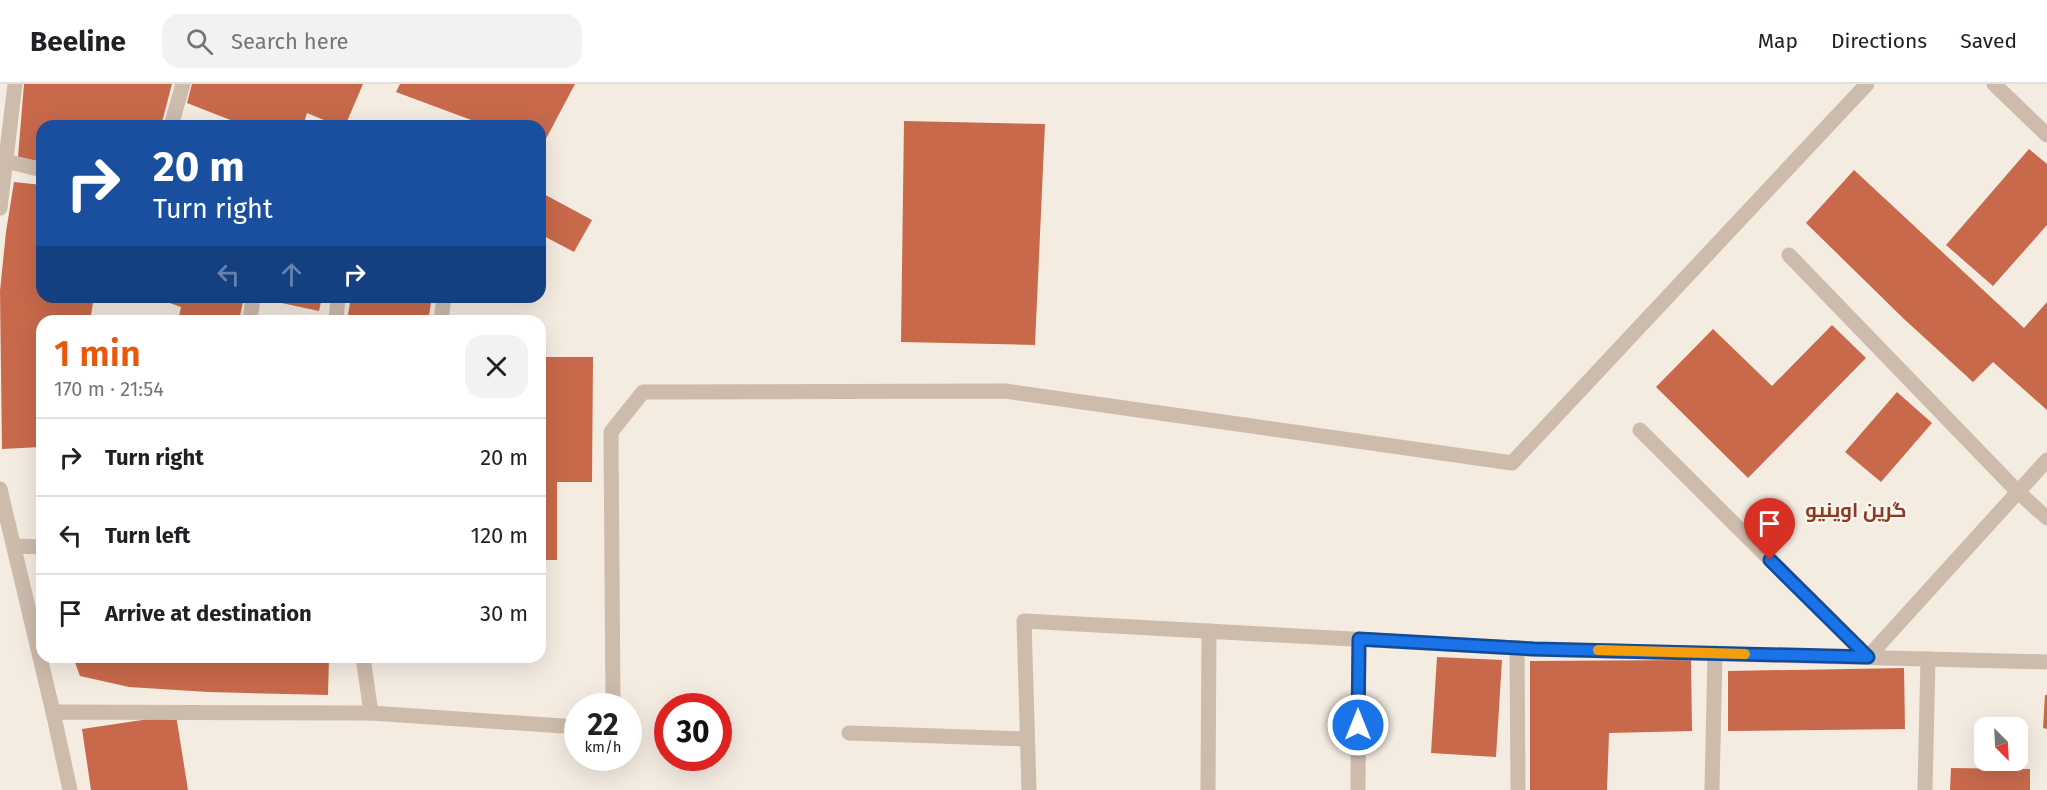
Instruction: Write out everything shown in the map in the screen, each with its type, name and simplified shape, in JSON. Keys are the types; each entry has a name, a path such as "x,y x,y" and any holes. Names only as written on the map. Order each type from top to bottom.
{"street":[{"path":"0,208 15,84"},
{"path":"173,120 183,84"},
{"path":"613,693 611,432 643,392 1005,391 1512,463 1867,84"},
{"path":"1994,84 2047,135"},
{"path":"6,161 36,168"},
{"path":"1788,255 2018,492 2047,518"},
{"path":"1640,430 1868,657"},
{"path":"1868,657 2047,460"},
{"path":"0,489 36,640"},
{"path":"14,546 36,547"},
{"path":"1029,790 1024,621 1517,648 2047,662"},
{"path":"1208,790 1209,631"},
{"path":"1358,790 1359,639"},
{"path":"1517,648 1518,790"},
{"path":"1712,790 1715,653"},
{"path":"1925,790 1928,659"},
{"path":"41,663 70,790"},
{"path":"364,663 371,713"},
{"path":"53,712 371,713 564,726"},
{"path":"849,733 1027,739"}],"building":[{"path":"24,84 172,84 163,120 36,120 36,161 18,157"},
{"path":"192,84 363,84 348,120 324,120 307,113 305,120 230,120 187,103"},
{"path":"400,84 575,84 546,139 546,120 471,120 396,92"},
{"path":"904,121 1045,124 1035,345 901,342"},
{"path":"2029,149 2047,164 2047,225 1993,286 1946,245"},
{"path":"1854,170 2024,328 2047,302 2047,410 1993,362 1973,382 1904,319 1806,223"},
{"path":"14,182 36,184 36,303 93,303 91,315 36,315 36,447 2,449 0,291"},
{"path":"546,195 592,220 574,252 546,237"},
{"path":"170,303 243,303 240,315 179,315 181,307"},
{"path":"282,303 321,303 319,311"},
{"path":"350,303 431,303 429,315 348,315"},
{"path":"1832,325 1866,358 1748,478 1656,387 1713,329 1772,386"},
{"path":"546,357 593,357 592,482 557,482 557,560 546,560"},
{"path":"1897,392 1932,423 1881,482 1845,452"},
{"path":"1437,657 1502,660 1496,757 1431,753"},
{"path":"1691,660 1692,731 1609,733 1607,790 1530,790 1530,661"},
{"path":"75,663 329,663 328,695 208,692 129,687 80,676"},
{"path":"1904,668 1905,729 1728,731 1728,671"},
{"path":"2045,695 2047,695 2047,729 2043,728"},
{"path":"176,715 188,790 91,790 82,729"},
{"path":"1951,768 1974,768 1974,771 2028,771 2030,769 2030,790 1950,790"}],"slow traffic":[{"path":"1598,650 1745,654"}],"district":[{"name":"گرین اوینیو","path":"1856,510"}],"route":[{"path":"1358,725 1359,639 1534,649 1868,657 1770,560"}]}
